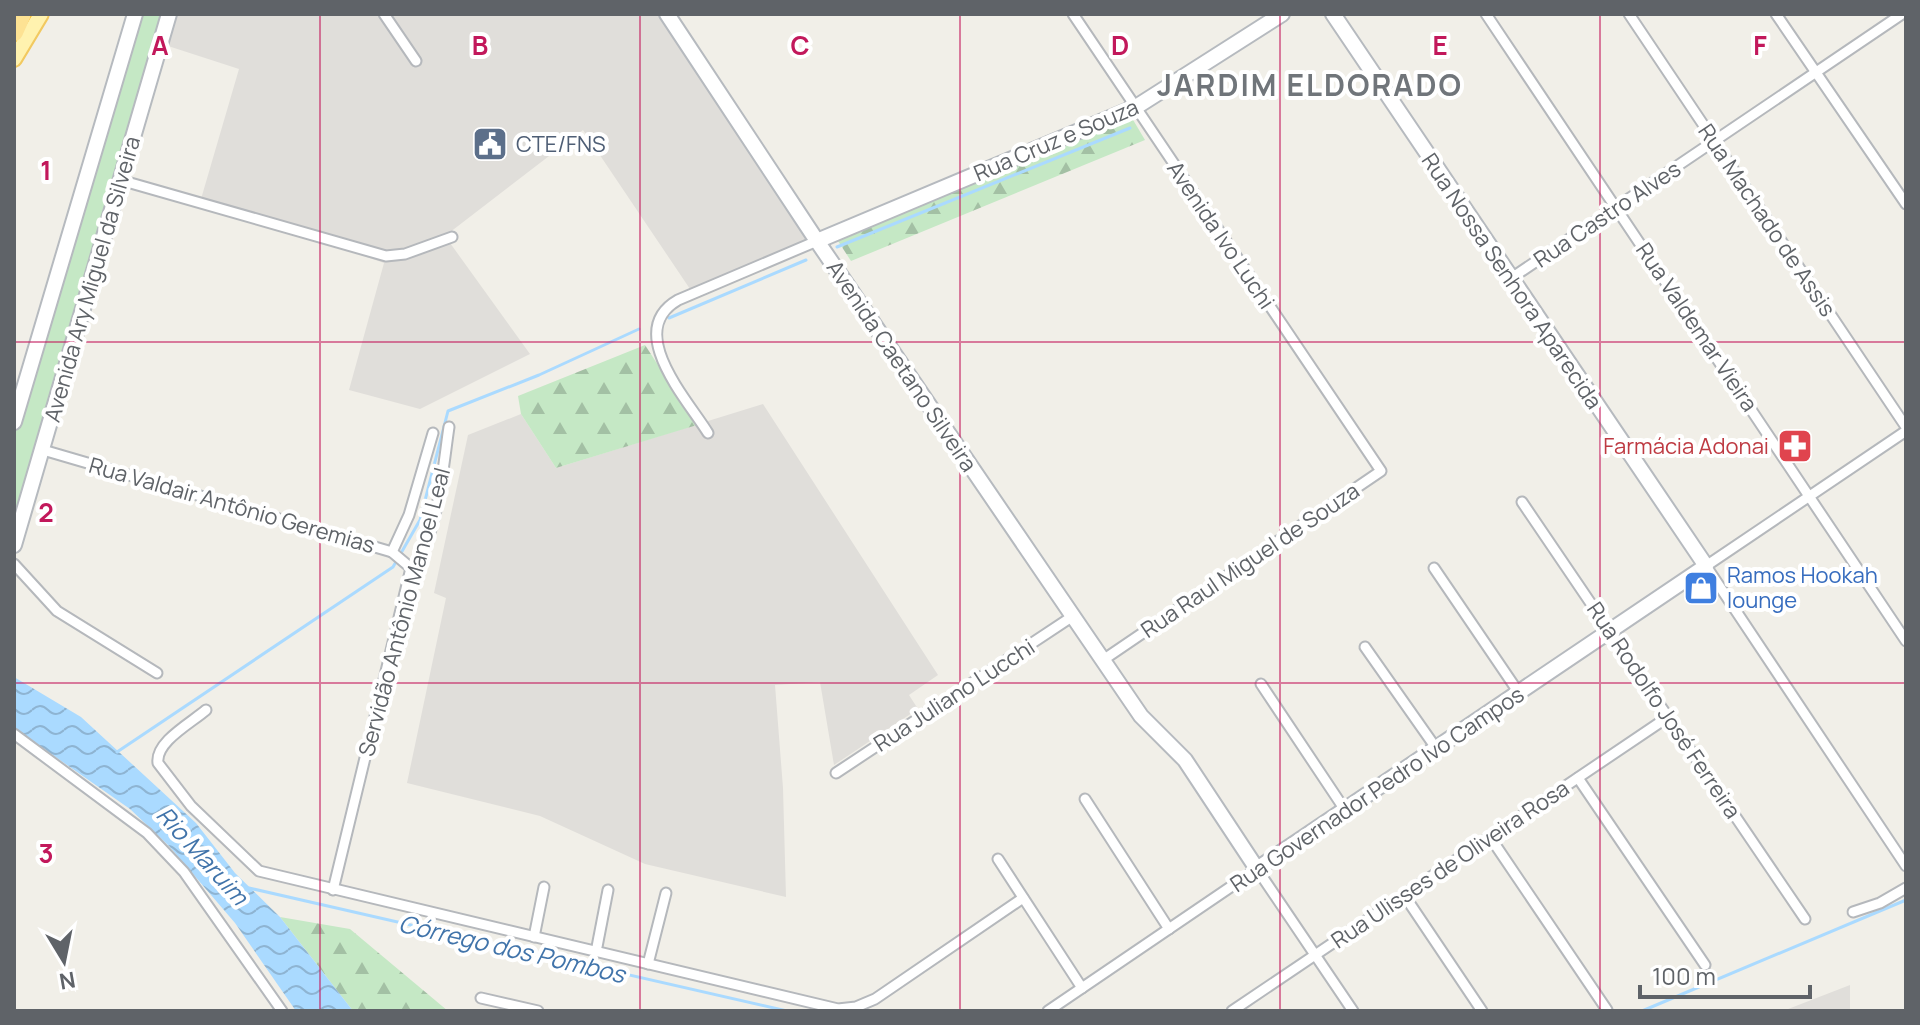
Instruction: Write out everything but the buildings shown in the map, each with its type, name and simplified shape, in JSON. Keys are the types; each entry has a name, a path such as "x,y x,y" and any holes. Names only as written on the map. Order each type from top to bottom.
{"highway":[{"path":"14,29 22,14"}],"main road":[{"path":"14,59 41,14"}],"street":[{"name":"Avenida Ary Miguel da Silveira","path":"14,422 135,14"},
{"name":"Avenida Ary Miguel da Silveira","path":"14,545 169,14"},
{"path":"384,14 416,61"},
{"name":"Avenida Caetano Silveira","path":"667,14 817,241 1141,716 1185,760 1257,869"},
{"name":"Avenida Ivo Luchi","path":"1073,14 1370,455"},
{"name":"Rua Cruz e Souza","path":"817,241 1136,107 1282,14"},
{"name":"Rua Nossa Senhora Aparecida","path":"1333,14 1906,866"},
{"name":"Rua Valdemar Vieira","path":"1486,14 1906,641"},
{"name":"Rua Machado de Assis","path":"1629,14 1906,429"},
{"path":"1776,14 1906,204"},
{"name":"Rua Castro Alves","path":"1510,279 1902,14"},
{"path":"120,180 386,256 405,254 452,237"},
{"path":"708,433 656,348 657,324 663,313 678,300 817,241"},
{"name":"Servidão Antônio Manoel Leal","path":"333,890 410,567 423,550 435,510 449,427"},
{"path":"1706,566 1906,429"},
{"name":"Rua Valdair Antônio Geremias","path":"43,450 393,553 409,515 433,433"},
{"name":"Rua Raul Miguel de Souza","path":"1103,660 1381,471 1370,455"},
{"name":"Rua Rodolfo José Ferreira","path":"1522,502 1805,919"},
{"path":"393,553 410,567"},
{"path":"14,564 57,611 157,673"},
{"name":"Rua Governador Pedro Ivo Campos","path":"1048,1011 1706,566"},
{"path":"1434,568 1519,693"},
{"name":"Rua Juliano Lucchi","path":"836,773 1073,616"},
{"path":"1365,647 1436,748"},
{"path":"1261,684 1345,810"},
{"path":"206,710 163,746 157,755 160,766 191,806 259,871 648,964 846,1009 875,999 1023,898"},
{"name":"Rua Ulisses de Oliveira Rosa","path":"1232,1011 1668,717"},
{"path":"14,734 147,833 184,872 282,1011"},
{"path":"1578,778 1705,965"},
{"path":"1085,799 1169,929"},
{"path":"1490,837 1607,1010"},
{"path":"998,859 1082,988"},
{"path":"1257,869 1353,1011"},
{"path":"534,937 544,887"},
{"path":"1853,912 1880,903 1906,888"},
{"path":"596,952 608,890"},
{"path":"648,964 666,893"},
{"path":"1404,895 1482,1011"},
{"path":"481,998 538,1011"}],"shaded area":[{"path":"175,14 661,14 809,239 690,289 583,130 445,236 530,354 420,409 349,390 384,263 201,199 239,69 165,45"},
{"path":"763,404 938,675 909,695 918,709 834,765 820,682 775,685 783,788 786,897 645,864 540,816 407,783 446,598 434,593 468,435 521,414 556,468"},
{"path":"1850,985 1850,1011 1783,1011"}],"green space":[{"path":"138,14 162,14 14,515 14,437"},
{"path":"1129,113 1145,140 851,261 838,241 843,235"},
{"path":"645,345 697,425 556,468 521,414 518,396"},
{"path":"280,917 350,929 448,1011 353,1011"}],"water":[{"name":"Rio Maruim","path":"14,677 81,717 196,823 235,873 280,917 353,1011 296,1011 235,923 169,846 130,809 14,728"}],"waterway":[{"path":"837,247 1130,128"},
{"path":"669,318 806,260"},
{"path":"117,752 393,567 420,520 448,411 539,375 639,329"},
{"name":"Córrego dos Pombos","path":"249,888 787,1011"},
{"name":"Córrego dos Pombos","path":"1642,1011 1906,900"}],"place":[{"name":"CTE/FNS","path":"490,144"},
{"name":"Farmácia Adonai","path":"1795,446"},
{"name":"Ramos Hookah lounge","path":"1701,588"}],"district":[{"name":"JARDIM ELDORADO","path":"1310,84"}]}
